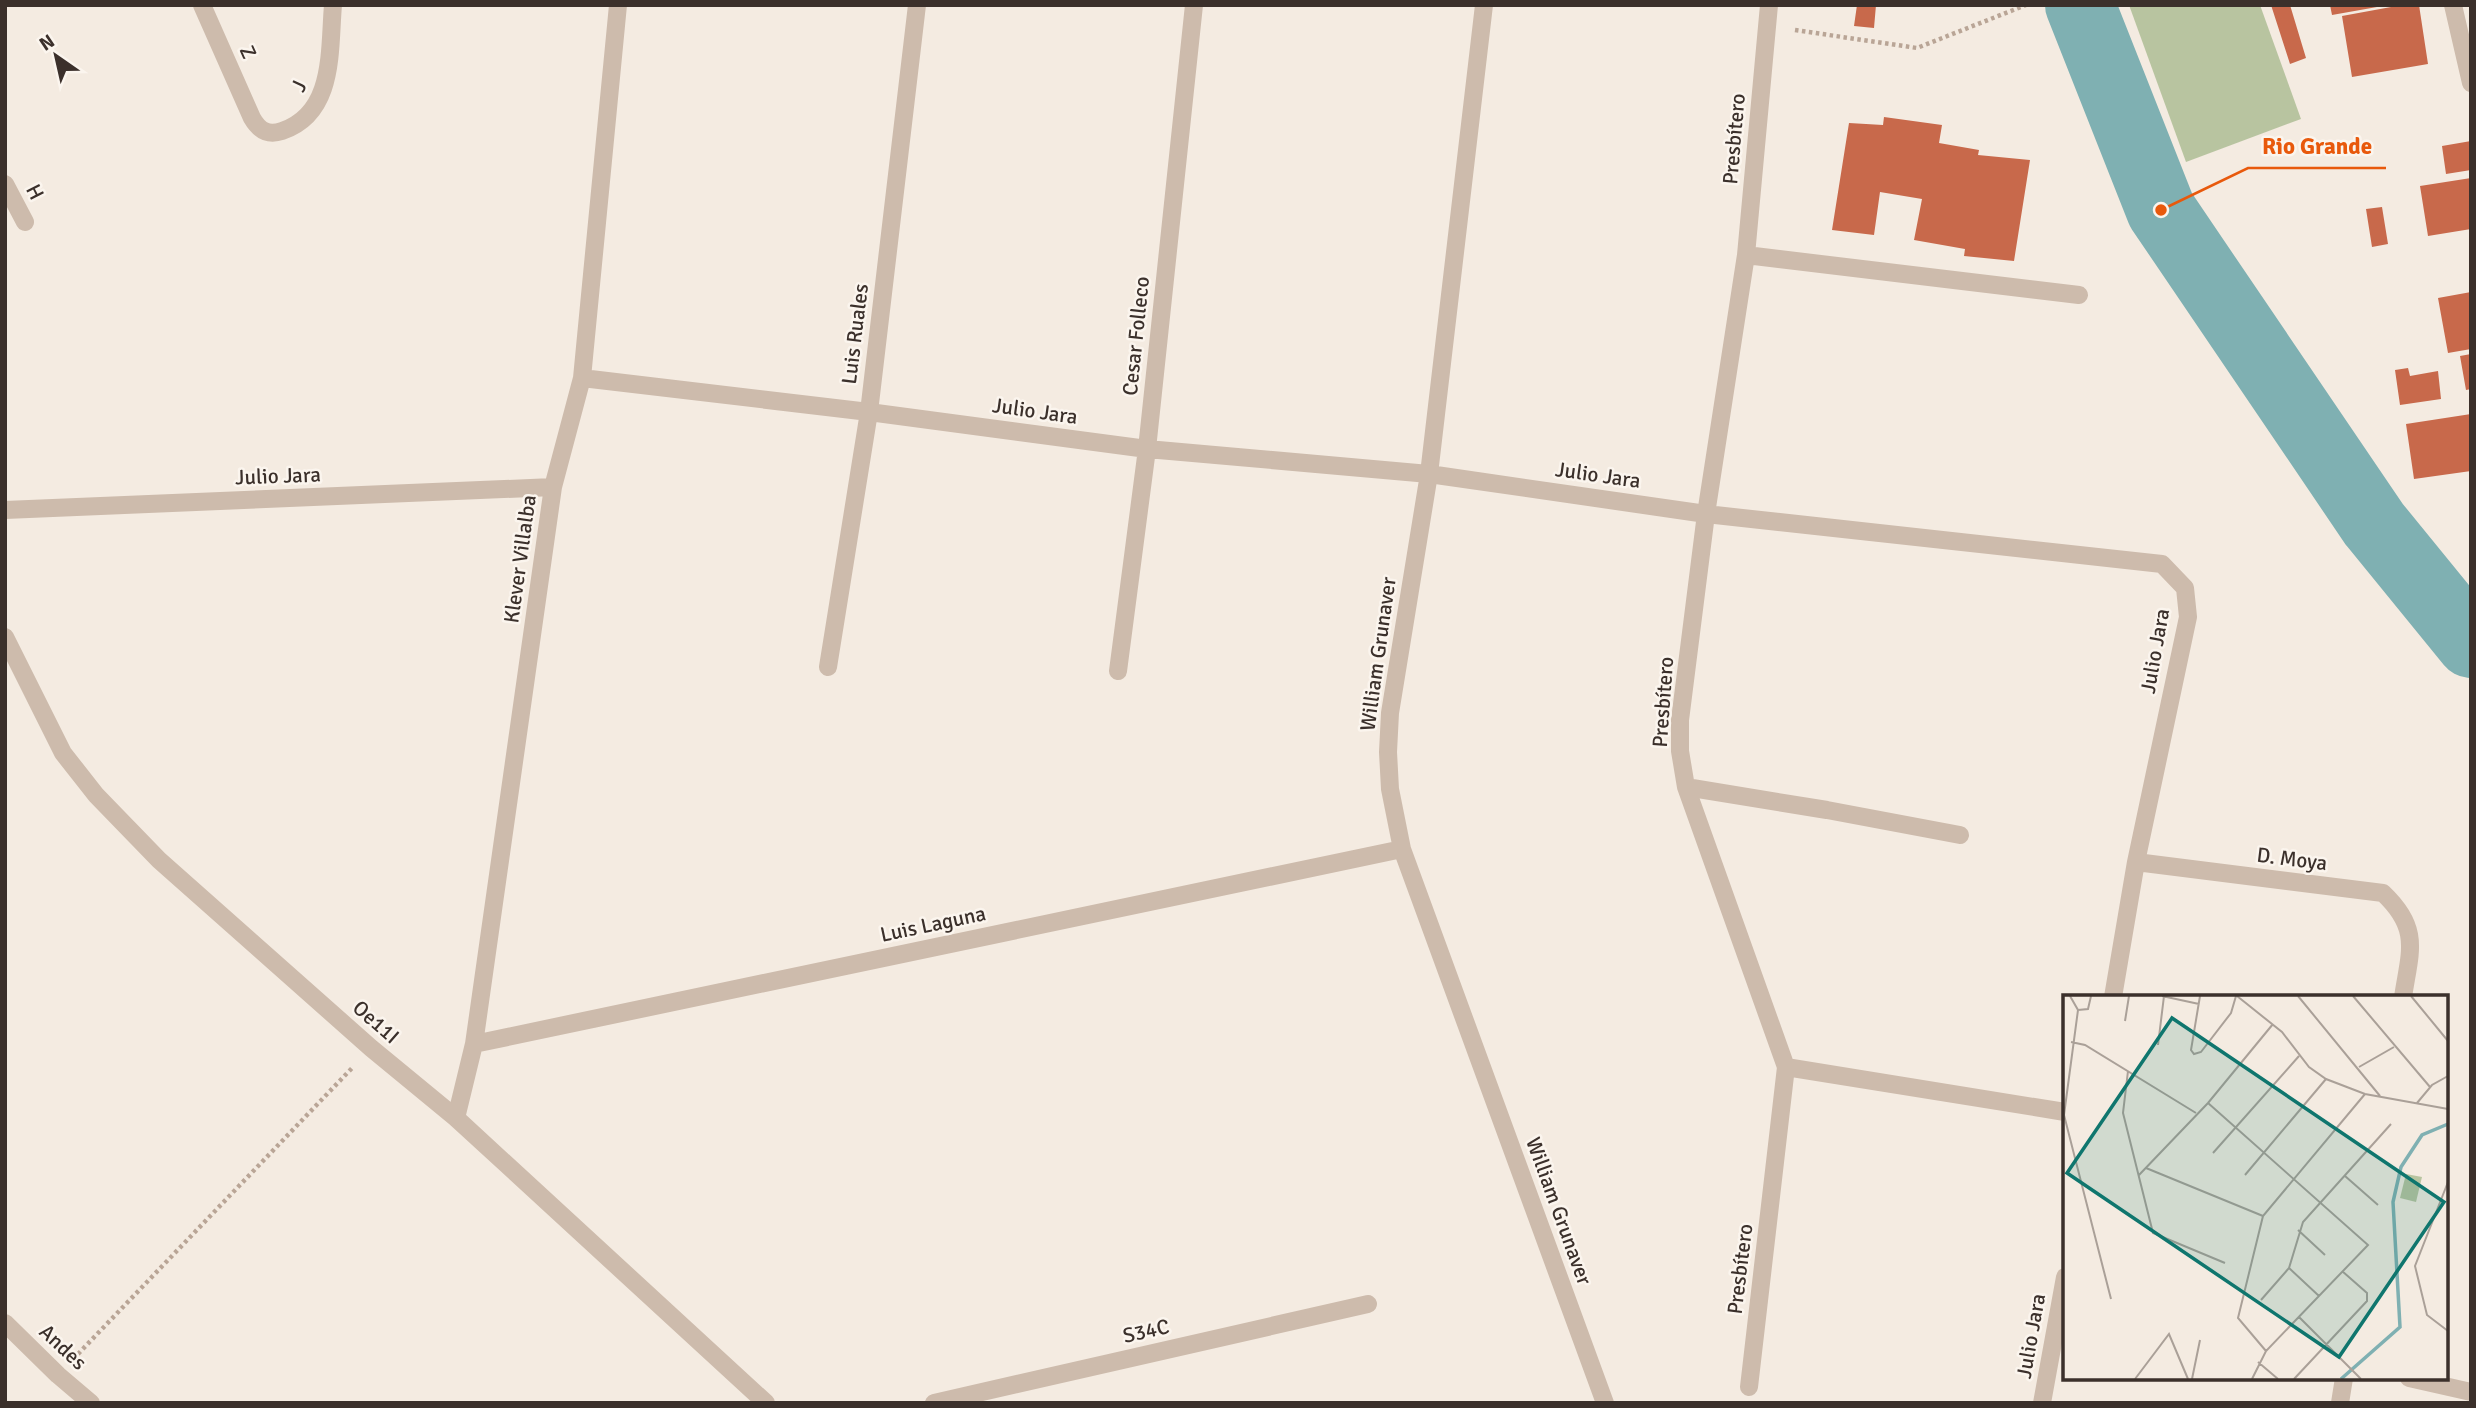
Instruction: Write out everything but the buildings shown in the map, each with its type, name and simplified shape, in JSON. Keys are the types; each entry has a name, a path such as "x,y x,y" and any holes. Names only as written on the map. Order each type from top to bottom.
{"street":[{"name":"Z","path":"202,5 252,117"},
{"name":"J","path":"252,117 264,132 277,133 292,128 309,117 326,82 333,5"},
{"name":"Klever Villalba","path":"456,1118 474,1044 553,487 582,378 618,5"},
{"name":"Luis Ruales","path":"828,667 869,412 917,5"},
{"name":"Cesar Folleco","path":"1118,671 1147,449 1194,5"},
{"name":"William Grunaver","path":"1484,5 1429,474 1390,713 1390,789 1402,849 1605,1403"},
{"name":"Presbítero","path":"1749,1387 1786,1067 1686,787 1680,751 1680,720 1706,514 1746,255 1769,5"},
{"path":"2453,5 2471,83"},
{"name":"H","path":"5,184 25,222"},
{"path":"1746,255 2079,295"},
{"name":"Julio Jara","path":"582,378 1147,449 1429,474 1706,514 2162,564 2185,588 2188,617 2136,862 2113,995"},
{"name":"Julio Jara","path":"5,510 553,487"},
{"name":"Oe11I","path":"5,637 64,753 96,795 159,860 371,1048 456,1118 766,1403"},
{"path":"1686,787 1960,835"},
{"name":"Luis Laguna","path":"474,1044 1402,849"},
{"name":"D. Moya","path":"2136,862 2383,893 2398,907 2408,924 2412,943 2403,995"},
{"path":"1786,1067 2063,1112"},
{"name":"Julio Jara","path":"2042,1403 2060,1334 2063,1300"},
{"name":"S34C","path":"934,1403 1368,1304"},
{"name":"Andes","path":"5,1323 91,1403"},
{"path":"2340,1403 2344,1380"},
{"path":"2419,1380 2471,1391"}],"path":[{"path":"1767,26 1917,48 2026,5"},
{"path":"58,1375 371,1048"}],"green space":[{"path":"2129,5 2260,5 2301,119 2186,162"}],"waterway":[{"path":"2080,5 2161,210 2374,524 2471,643"}],"place":[{"name":"Rio Grande","path":"2161,210"}]}
